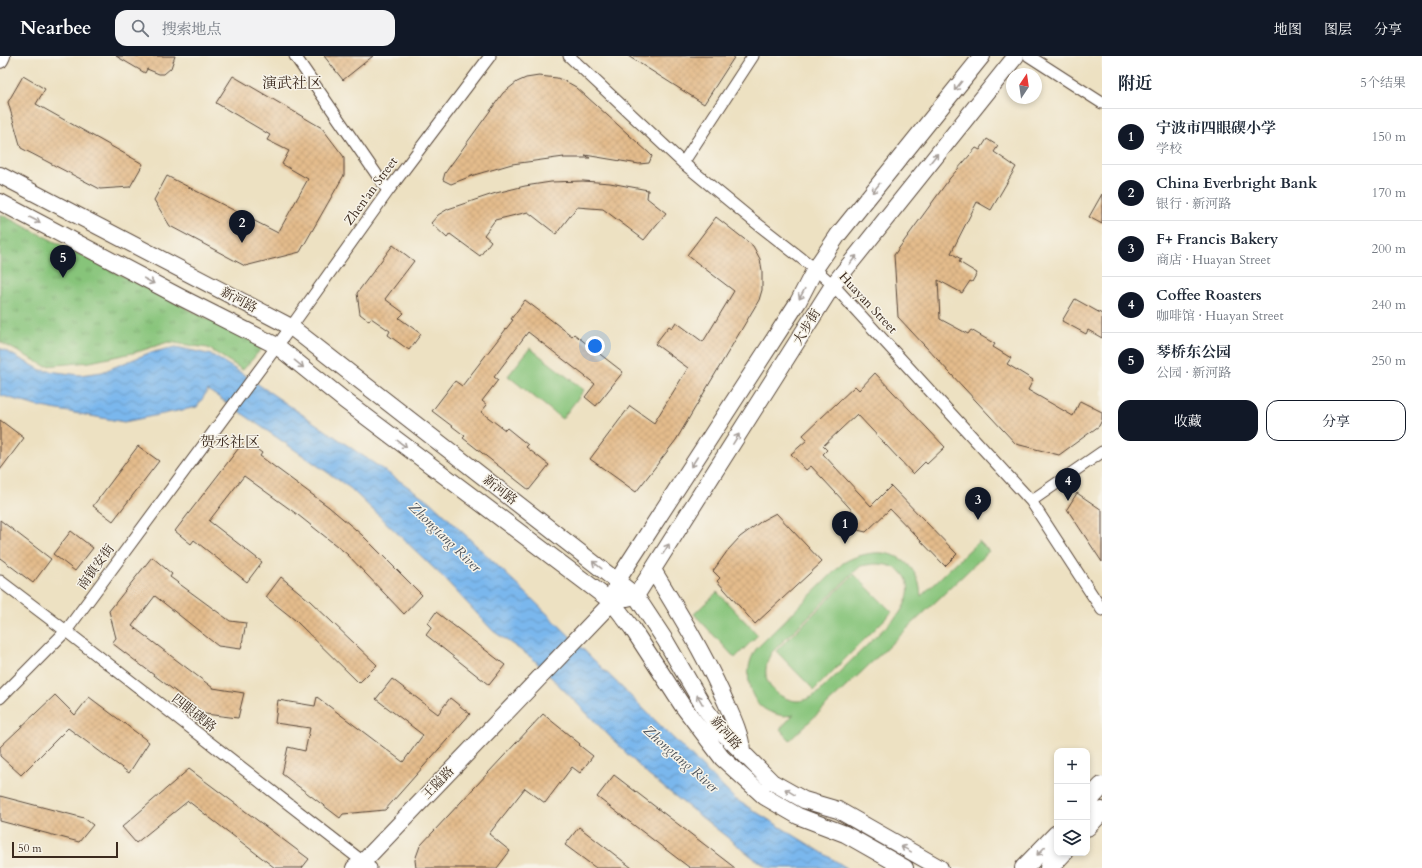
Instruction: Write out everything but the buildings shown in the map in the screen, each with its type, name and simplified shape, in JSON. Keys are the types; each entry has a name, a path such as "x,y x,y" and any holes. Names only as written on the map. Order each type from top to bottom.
{"main road":[{"path":"0,60 2,56"},
{"name":"大步街","path":"612,602 617,581 798,302 815,269 838,235 982,56"},
{"name":"大步街","path":"636,596 833,285 1016,56"},
{"name":"新河路","path":"0,175 291,328 636,596 665,640 704,707 722,732 772,782 804,800 838,810 940,868"},
{"name":"新河路","path":"0,202 180,297 277,346 344,400 612,602 632,628 682,705 722,758 765,797 798,816 845,834 905,868"},
{"path":"653,570 710,668 730,711 742,744 742,752"},
{"path":"612,602 636,596"},
{"name":"王隘路","path":"363,866 612,602"},
{"path":"1090,799 1102,786"},
{"path":"1090,824 1102,811"},
{"path":"1024,868 1054,837"},
{"path":"1049,868 1060,856"}],"street":[{"path":"295,56 388,191"},
{"name":"Zhen'an Street","path":"277,346 388,191 490,56"},
{"name":"Huayan Street","path":"569,56 683,163 833,285 1031,501 1102,610"},
{"path":"683,163 753,56"},
{"path":"1029,56 1102,103"},
{"name":"南镇安街","path":"0,698 66,631 277,346"},
{"path":"1031,501 1102,452"},
{"name":"四眼碶路","path":"0,581 66,631 363,866"}],"green space":[{"path":"0,214 263,347 243,370 208,348 168,342 137,352 90,362 45,366 0,342"},
{"path":"530,348 584,390 562,419 508,376"},
{"path":"979,541 989,551 790,740 780,729 794,714 789,716 779,715 764,709 757,703 750,686 748,676 749,667 756,649 843,563 853,558 874,553 884,553 894,556 903,560 911,568 918,580 921,596","holes":["873,564 885,565 902,572 906,578 908,595 899,614 818,693 797,701 786,698 777,693 769,685 766,675 766,666 771,653 861,566"]},
{"path":"854,574 892,612 814,690 776,651"},
{"path":"717,592 758,635 735,658 694,614"}],"water":[{"name":"Zhongtang River","path":"176,347 212,355 243,374 432,503 524,591 735,799 847,868 769,868 756,860 648,775 532,658 493,631 444,578 350,488 208,390 197,407 124,422 36,406 0,395 0,348 41,370 80,375 102,372 149,353"}],"place":[{"name":"China Everbright Bank","path":"242,243"},
{"name":"琴桥东公园","path":"63,278"},
{"name":"Coffee Roasters","path":"1068,501"},
{"name":"F+ Francis Bakery","path":"978,520"},
{"name":"宁波市四眼碶小学","path":"845,544"}],"district":[{"name":"演武社区","path":"292,83"},
{"name":"贺丞社区","path":"230,442"}]}
